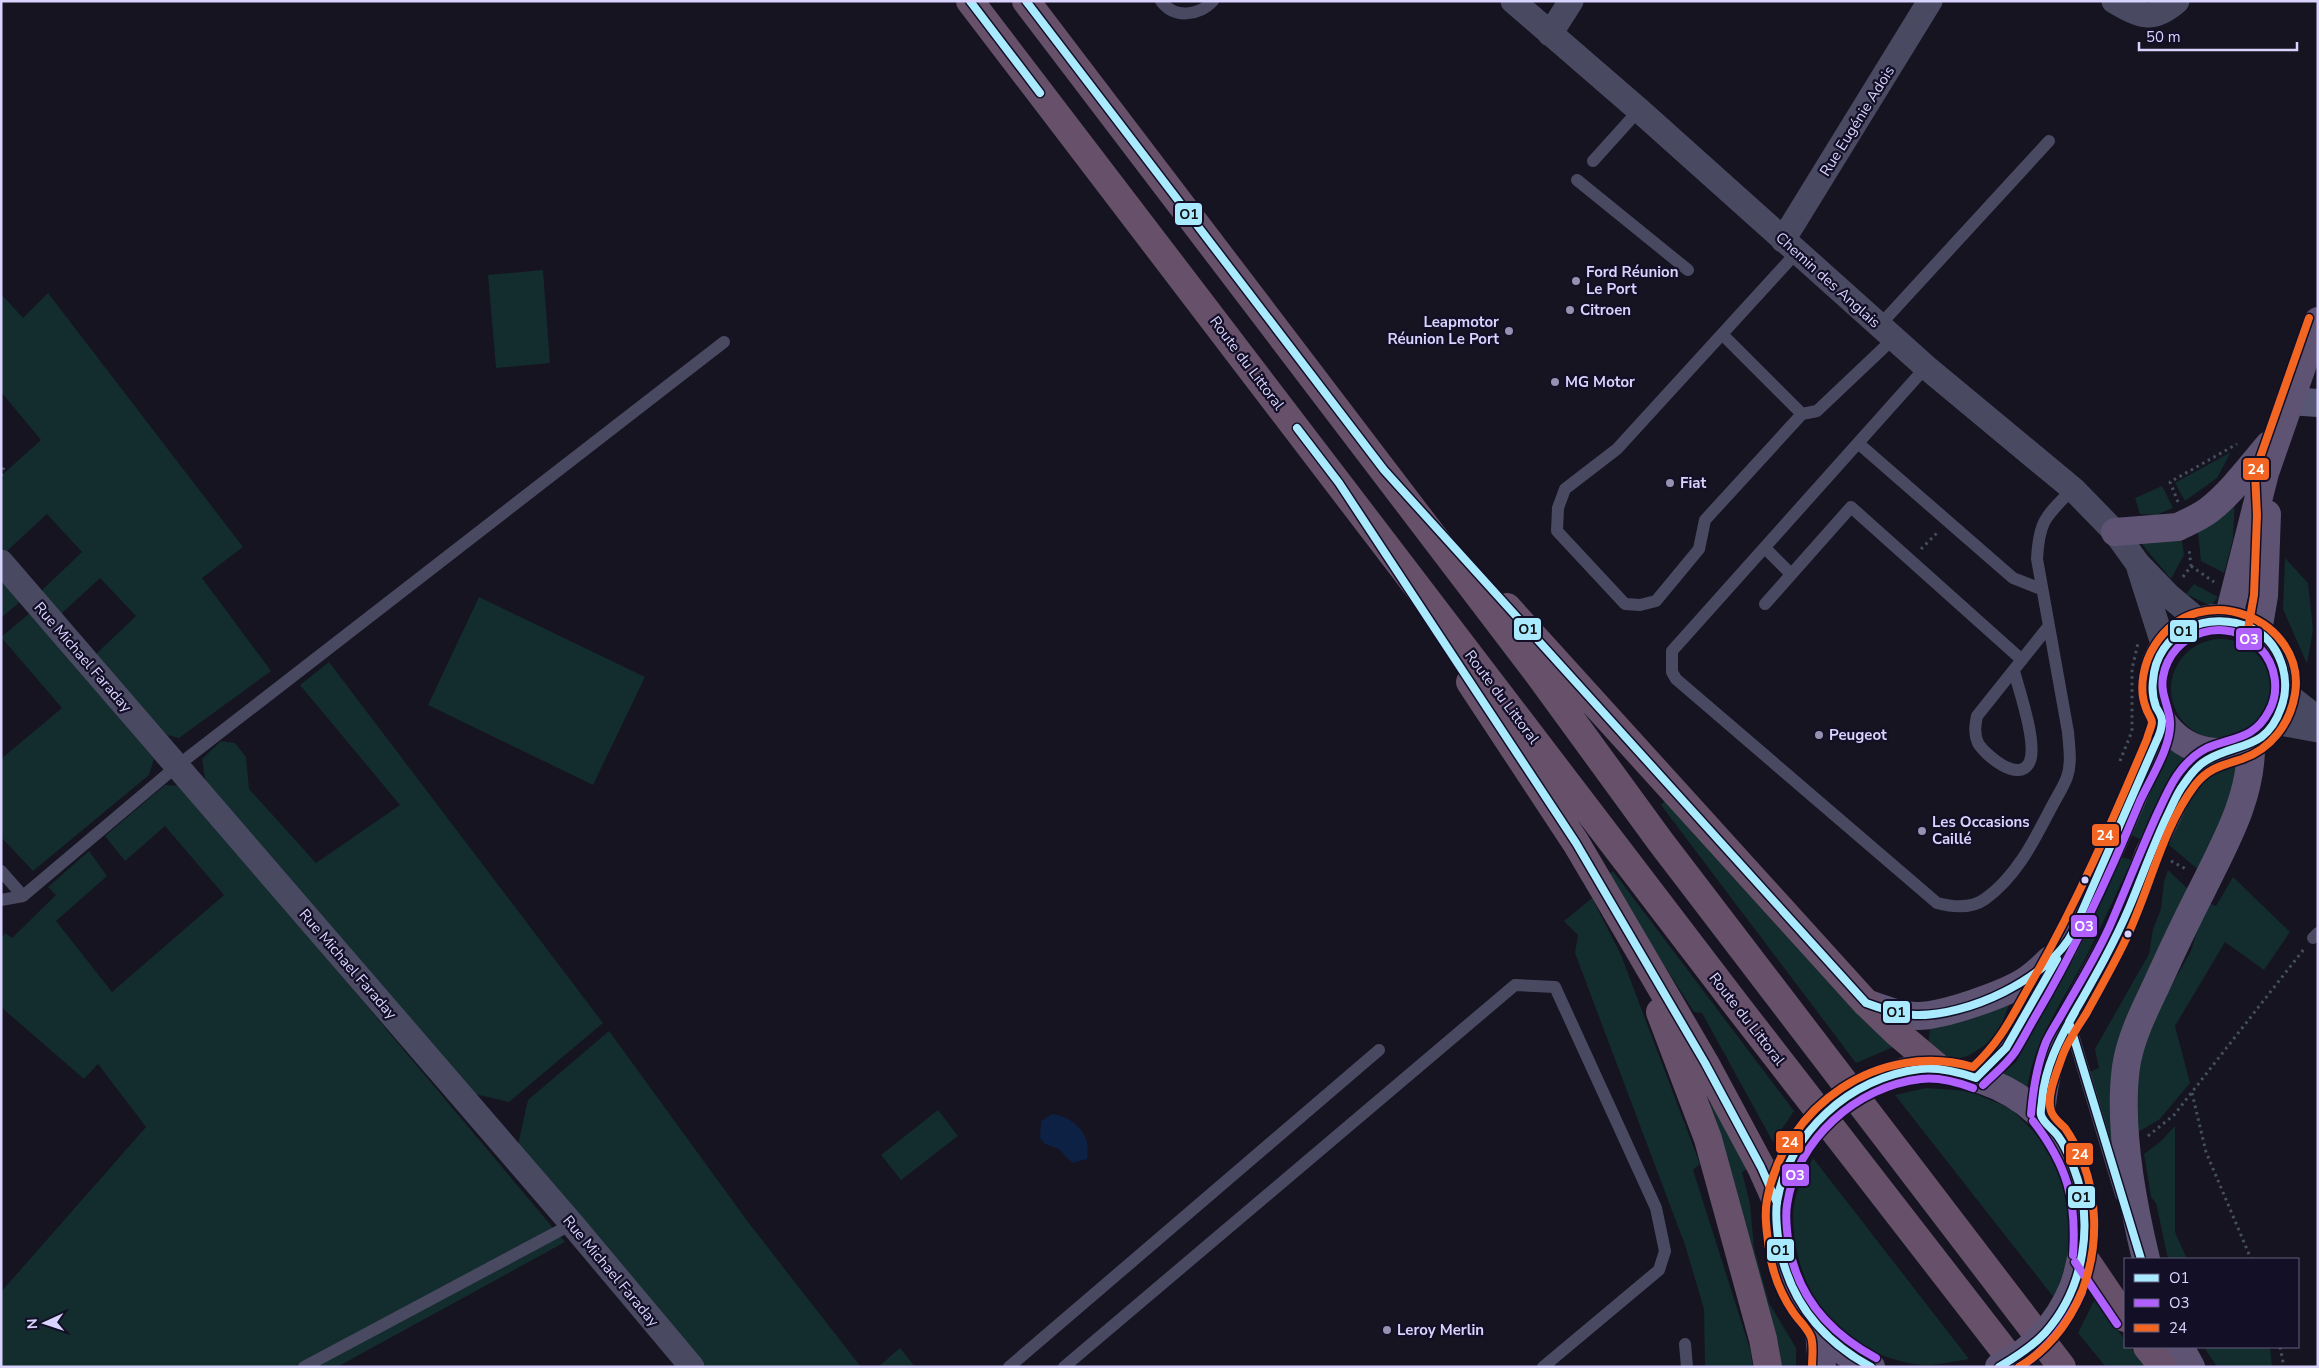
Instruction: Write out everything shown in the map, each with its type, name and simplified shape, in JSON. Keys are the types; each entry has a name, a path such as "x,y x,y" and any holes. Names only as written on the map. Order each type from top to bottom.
{"highway":[{"name":"Route du Littoral","path":"970,1 1915,1238 2017,1367"},
{"path":"1026,1 1384,470 1672,857 2062,1367"},
{"path":"1384,470 1866,1002 1896,1032 1940,1070"},
{"path":"1338,483 1576,842 1705,1063 1761,1167 1776,1203"},
{"path":"1631,936 1708,1139 1763,1339 1768,1367"},
{"path":"2083,1256 2124,1317"},
{"path":"2148,1348 2163,1367"}],"main road":[{"path":"2228,619 2266,473 2289,401 2318,321"},
{"path":"2115,532 2178,527 2208,510 2244,475 2278,434"},
{"path":"2258,631 2264,596 2267,514 2266,473"},
{"path":"2214,618 2228,619 2244,623 2258,631 2271,643 2280,658 2285,675 2285,693 2282,708 2275,722 2251,744 2238,750 2223,752 2205,751 2188,745 2174,735 2162,720 2154,702 2152,683 2156,664 2152,643 2199,621 2214,618"},
{"path":"1976,1078 2006,1048 2064,947 2113,843 2158,739 2162,720"},
{"path":"2146,1258 2126,1146 2124,1094 2126,1066 2134,1036 2243,802 2252,765 2251,744"},
{"path":"2041,1115 2043,1090 2049,1061 2123,922 2149,853 2182,785 2203,762 2223,752"},
{"path":"1866,1002 1886,1010 1916,1016 1948,1010 1999,993 2026,981 2064,947"},
{"path":"1871,1367 1839,1348 1819,1330 1798,1302 1783,1267 1777,1228 1776,1203 1791,1160 1818,1121 1842,1100 1872,1083 1906,1071 1940,1070 1959,1072 2011,1093 2041,1115 2067,1151 2081,1189 2085,1234 2083,1256 2073,1288 2059,1317 2046,1332 2023,1354 1999,1367"},
{"path":"1819,1330 1822,1367"},
{"path":"2181,1348 2192,1367"}],"street":[{"name":"Chemin des Anglais","path":"1513,1 1639,110 1886,333 2073,489 2115,532 2138,564 2168,595 2199,621"},
{"path":"1550,34 1570,1"},
{"name":"Rue Eugénie Adois","path":"1790,246 1930,1"},
{"path":"2114,1 2135,13 2153,16 2170,8 2177,1"},
{"path":"2289,401 2318,403"},
{"name":"Rue Michael Faraday","path":"1,562 572,1224 692,1367"},
{"name":"Chemin des Anglais","path":"2138,564 2152,643"},
{"path":"2285,693 2318,719"},
{"path":"2275,722 2318,730"}],"lane":[{"path":"1161,1 1167,9 1185,14 1206,9 1213,1"},
{"path":"1593,161 1639,110"},
{"path":"1790,246 1722,334 1617,449 1565,489 1558,508 1556,531 1625,604 1640,605 1656,601 1699,548 1704,520 1802,414 1817,411 1886,333 2049,141"},
{"path":"1577,180 1688,270"},
{"path":"1722,334 1802,414"},
{"path":"1,900 24,896 177,766 724,342"},
{"path":"1926,367 1672,652 1672,667 1676,680 1937,903 1948,906 1972,905 1984,900 2009,876 2027,853 2067,776 2070,755 2068,732 2037,559 2038,539 2046,517 2073,489"},
{"path":"1858,443 2013,578 2041,589"},
{"path":"1765,604 1851,507 2022,660"},
{"path":"1765,548 1791,574"},
{"path":"2014,671 2029,726 2032,750 2030,762 2023,768 2015,770 2000,765 1979,744 1975,730 1977,716 2048,626"},
{"path":"1,871 24,896"},
{"path":"1064,1367 1515,985 1555,987 1656,1208 1665,1251 1660,1270 1543,1367"},
{"path":"2069,1022 2141,1258"},
{"path":"1009,1367 1379,1050"},
{"path":"304,1367 572,1224"},
{"path":"1685,1344 1687,1367"}],"path":[{"path":"2180,505 2170,482 2242,440"},
{"path":"1,476 5,464"},
{"path":"1911,560 1948,521"},
{"path":"2180,581 2191,566 2189,548"},
{"path":"2191,566 2221,586"},
{"path":"2118,766 2132,731 2132,669 2152,643"},
{"path":"2126,1146 2144,1139 2174,1115 2316,935"},
{"path":"2192,1092 2206,1152 2251,1258"},
{"path":"2280,1348 2284,1367"}],"green space":[{"path":"543,270 550,363 496,368 488,275"},
{"path":"48,293 243,547 202,578 271,671 179,738 163,734 95,655 136,616 100,578 60,615 40,592 82,552 47,514 6,552 1,547 1,476 41,440 1,392 1,294 23,318"},
{"path":"2231,452 2217,478 2185,501 2175,483"},
{"path":"2162,486 2173,508 2156,515 2140,514 2135,498"},
{"path":"2235,498 2233,539 2224,573 2201,561 2197,523"},
{"path":"2181,534 2184,555 2171,579 2136,537"},
{"path":"2285,558 2308,583 2313,630 2307,664 2283,609"},
{"path":"1,577 22,600 1,618"},
{"path":"2194,584 2218,597 2211,606 2186,594"},
{"path":"479,597 645,677 593,785 428,705"},
{"path":"30,613 154,759 149,775 33,871 1,837 1,759 62,708 1,637"},
{"path":"2221,639 2240,642 2257,653 2268,670 2271,689 2268,708 2257,725 2240,736 2221,739 2202,736 2185,725 2174,708 2171,689 2174,670 2185,653 2202,642"},
{"path":"329,662 603,1023 509,1102 466,1092 206,785 202,759 221,741 235,743 246,757 249,789 316,863 400,805 300,685"},
{"path":"2168,745 2188,758 2163,792 2142,840 2129,834"},
{"path":"2244,756 2244,774 2201,872 2163,840 2180,802 2215,763"},
{"path":"165,785 182,786 565,1242 337,1367 1,1367 1,1292 146,1127 98,1064 84,1079 1,1007 1,938 5,933 12,938 56,895 48,887 89,851 107,876 56,921 112,992 224,895 165,826 125,861 105,836"},
{"path":"1667,798 1896,1046 1856,1063 1661,805"},
{"path":"2121,857 2132,860 2086,957 2043,1038 2030,1072 2027,1089 2002,1074 2016,1062 2078,950"},
{"path":"2168,870 2192,893 2127,1021 2120,1141 2111,1144 2089,1072 2099,1068 2095,1049 2149,954 2153,929 2161,909 2164,881"},
{"path":"1613,871 1794,1111 1773,1142 1702,1013 1694,1012 1607,876"},
{"path":"2233,877 2290,932 2264,970 2225,942 2175,1026 2190,1083 2159,1120 2138,1132 2134,1086 2144,1034 2191,951 2206,902 2216,906"},
{"path":"1592,898 1621,955 1700,1164 1693,1170 1750,1349 1753,1367 1705,1367 1704,1309 1685,1245 1575,953 1578,935 1564,921"},
{"path":"2013,994 1999,1031 1985,1045 1968,1056 1951,1060 1928,1053 1930,1023"},
{"path":"609,1031 748,1222 861,1367 703,1367 517,1149 528,1100"},
{"path":"1926,1088 1968,1091 2010,1108 2044,1142 2065,1188 2072,1220 2068,1256 2055,1299 1895,1095"},
{"path":"1713,1103 1747,1169 1742,1172 1750,1204 1754,1248 1769,1303 1796,1348 1796,1367 1774,1367 1705,1108"},
{"path":"938,1110 958,1136 901,1180 881,1155"},
{"path":"2175,1126 2175,1232 2187,1258 2168,1258 2156,1203 2151,1197 2144,1154 2160,1142"},
{"path":"1813,1158 1969,1359 1924,1365 1888,1357 1868,1349 1851,1338 1823,1310 1812,1293 1803,1273 1793,1226 1796,1195"},
{"path":"2095,1299 2124,1339 2124,1348 2131,1348 2145,1367 2106,1367 2078,1333"},
{"path":"900,1348 915,1367 878,1367"},
{"path":"2205,1348 2270,1348 2272,1367 2217,1367"}],"water":[{"path":"1052,1114 1068,1119 1080,1129 1087,1142 1087,1159 1072,1163 1059,1149 1045,1144 1040,1138 1041,1121"}],"transit line":[{"name":"O1","path":"970,1 1040,93"},
{"name":"O1","path":"1026,1 1384,470 1866,1003 1902,1014 1935,1014 1981,1002 2004,992 2045,965 2061,949 2073,932 2159,735 2162,719 2154,701 2153,684 2156,664 2164,649 2174,637 2187,629 2202,623 2218,621 2235,623 2251,628 2269,642 2281,662 2285,685 2284,697 2275,722 2259,739 2218,754 2204,762 2194,770 2182,787 2152,849 2129,908 2069,1022 2141,1258"},
{"name":"24","path":"2248,629 2254,595 2257,515 2255,472 2309,318"},
{"name":"O1","path":"1297,428 1339,483 1576,843 1705,1063 1761,1167 1777,1203"},
{"name":"24","path":"1812,1367 1812,1340 1807,1330 1788,1305 1777,1282 1770,1257 1766,1224 1767,1200 1777,1166 1793,1136 1815,1109 1842,1088 1871,1072 1904,1063 1938,1061 1973,1067 1992,1047 2012,1017 2063,924 2107,832 2147,739 2152,723 2144,700 2142,684 2145,667 2155,645 2174,624 2198,613 2222,610 2246,616 2268,628 2285,645 2294,668 2295,694 2289,715 2278,734 2262,749 2252,755 2216,768 2200,779 2195,785 2173,821 2125,941 2064,1051 2053,1084 2050,1105 2053,1116 2068,1132 2083,1162 2091,1190 2094,1219 2093,1248 2087,1276 2077,1303 2062,1328 2043,1349 2019,1367"},
{"name":"O3","path":"1983,1085 2015,1052 2050,991 2091,911 2140,801 2160,762 2170,731 2170,721 2162,683 2168,661 2177,648 2202,632 2217,630 2232,632 2247,638 2260,648 2273,670 2275,687 2269,711 2263,720 2249,733 2216,744 2196,755 2174,779 2101,944 2046,1042 2036,1077 2031,1114"},
{"name":"O1","path":"1871,1367 1853,1356 1823,1331 1799,1300 1791,1283 1784,1264 1776,1223 1777,1202 1783,1177 1794,1153 1809,1132 1847,1096 1870,1083 1894,1074 1920,1069 1948,1070 1976,1078 2006,1048 2057,959"},
{"name":"O1","path":"1999,1367 2035,1343 2059,1315 2077,1275 2082,1253 2084,1209 2080,1187 2064,1146 2056,1133 2044,1121 2041,1113 2046,1076 2058,1043 2075,1012"},
{"name":"O3","path":"1876,1358 1845,1338 1831,1326 1809,1298 1800,1282 1793,1265 1786,1226 1787,1205 1793,1181 1803,1159 1816,1138 1833,1120 1874,1092 1897,1084 1921,1079 1947,1080 1973,1088"},
{"name":"O3","path":"2033,1121 2054,1153 2062,1168 2067,1184 2073,1217 2073,1255"},
{"name":"O3","path":"2075,1262 2117,1324"},
{"name":"O3","path":"2020,1367 2040,1352 2057,1334 2082,1292"}],"place":[{"name":"Ford Réunion Le Port","path":"1576,281"},
{"name":"Citroen","path":"1570,310"},
{"name":"Leapmotor Réunion Le Port","path":"1509,331"},
{"name":"MG Motor","path":"1555,382"},
{"name":"Fiat","path":"1670,483"},
{"name":"Peugeot","path":"1819,735"},
{"name":"Les Occasions Caillé","path":"1922,831"},
{"name":"Leroy Merlin","path":"1387,1330"}]}
